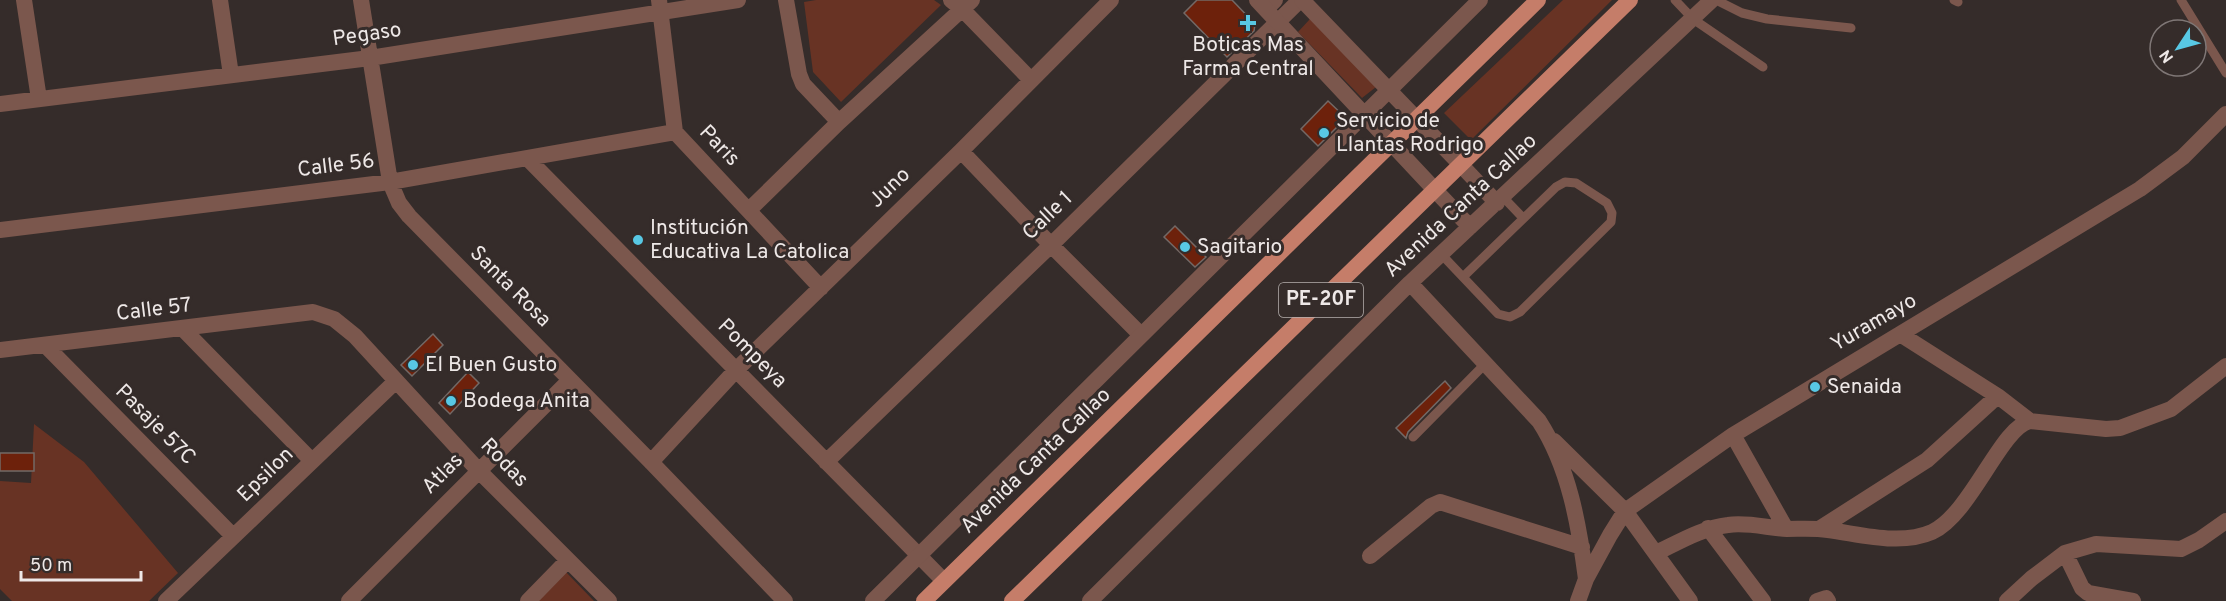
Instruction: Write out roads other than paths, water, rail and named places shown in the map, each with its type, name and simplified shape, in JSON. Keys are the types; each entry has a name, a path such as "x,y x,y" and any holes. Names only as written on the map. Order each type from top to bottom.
{"main road":[{"name":"Avenida Canta Callao","path":"924,601 1418,120 1538,0"},
{"name":"Avenida Canta Callao","path":"1012,601 1630,0"}],"street":[{"path":"24,0 39,99"},
{"path":"220,0 231,75"},
{"name":"Santa Rosa","path":"361,0 390,182 399,203 409,216 785,601"},
{"name":"Pegaso","path":"0,104 370,58 660,7 738,0"},
{"path":"786,0 799,74 803,84 839,122"},
{"name":"Juno","path":"651,462 736,370 1112,0"},
{"path":"1301,0 1461,165 1500,200"},
{"name":"Calle 1","path":"826,462 1301,0"},
{"name":"Avenida Canta Callao","path":"873,601 1480,0"},
{"name":"Avenida Canta Callao","path":"1090,601 1410,283 1714,0"},
{"path":"749,210 962,3 1031,80"},
{"path":"1266,3 1279,22 1470,227"},
{"name":"Paris","path":"660,7 675,132 821,288"},
{"name":"Yuramayo","path":"1578,601 1586,579 1625,511 1733,435 2140,189 2183,157 2226,114"},
{"name":"Calle 56","path":"0,230 390,182 675,132"},
{"path":"961,151 1141,335"},
{"name":"Pompeya","path":"528,159 944,581"},
{"path":"1410,283 1539,421 1549,436 1625,511 1690,601"},
{"name":"Calle 57","path":"0,350 313,312"},
{"name":"Rodas","path":"313,312 334,319 355,336 479,471 609,601"},
{"path":"183,329 312,462"},
{"path":"1900,334 1999,397 2030,421"},
{"name":"Pasaje 57C","path":"45,345 233,536"},
{"path":"1656,553 1708,528 1731,524 1786,529 1820,529 1890,538 1916,537 1933,532 1952,518 2019,425 2030,421 2106,429 2120,428 2171,409 2226,366"},
{"name":"Atlas","path":"349,601 570,380"},
{"name":"Epsilon","path":"166,601 396,381"},
{"path":"1820,529 1927,460 1999,397"},
{"path":"1733,435 1786,529"},
{"path":"1549,436 1567,481 1582,547 1586,579"},
{"path":"1370,556 1431,506 1440,502 1582,547"},
{"path":"2007,601 2065,553 2096,544 2181,549 2199,540 2226,521"},
{"path":"1708,528 1763,601"},
{"path":"2065,553 2082,588 2091,597 2133,601"},
{"path":"528,601 568,560"},
{"path":"1816,601 1826,598 1828,601"}],"lane":[{"path":"1676,0 1693,18 1763,67"},
{"path":"1714,0 1742,13 1767,19 1851,28"},
{"path":"2181,0 2226,73"},
{"path":"1441,254 1498,314 1510,317 1520,312 1611,222 1612,213 1607,203 1576,183 1565,182 1523,218 1463,277"},
{"path":"1500,200 1523,218"},
{"path":"1413,437 1485,364"}],"place":[{"name":"Boticas Mas Farma Central","path":"1248,23"},
{"name":"Servicio de Llantas Rodrigo","path":"1324,133"},
{"name":"Institución Educativa La Catolica","path":"638,240"},
{"name":"Sagitario","path":"1185,247"},
{"name":"El Buen Gusto","path":"413,365"},
{"name":"Senaida","path":"1815,387"},
{"name":"Bodega Anita","path":"451,401"}]}
